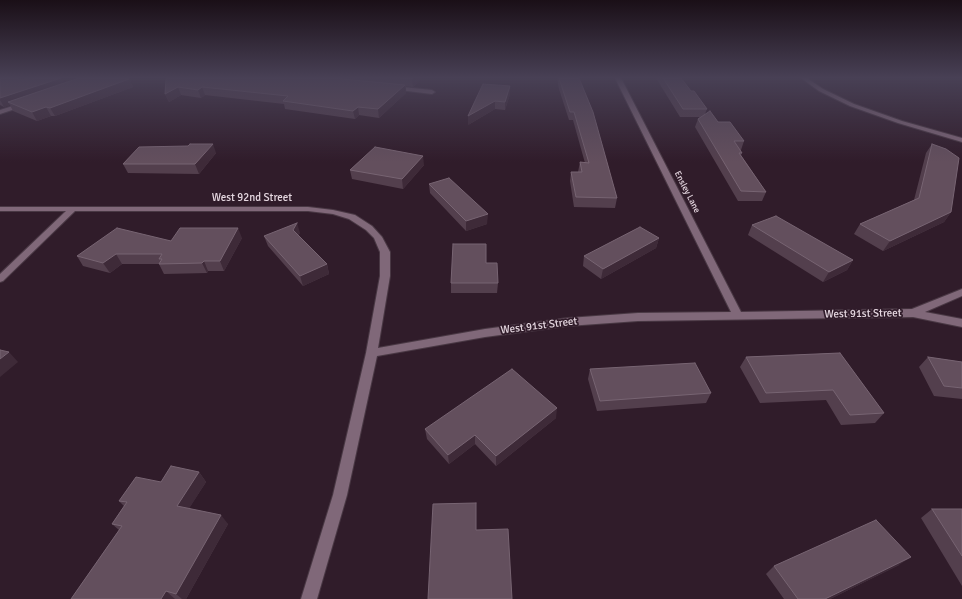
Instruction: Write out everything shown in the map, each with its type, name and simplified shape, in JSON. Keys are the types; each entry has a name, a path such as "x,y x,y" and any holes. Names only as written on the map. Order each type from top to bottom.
{"street":[{"path":"0,112 18,106"},
{"name":"Ensley Lane","path":"632,106 738,316"},
{"path":"855,106 900,122 962,140"},
{"name":"West 92nd Street","path":"0,209 308,209 333,212 352,217 369,228 378,237 386,252 386,276 372,353"},
{"path":"0,279 73,209"},
{"path":"913,313 962,292"},
{"name":"West 91st Street","path":"372,353 485,333 568,322 638,317 913,313 962,323"},
{"path":"309,599 340,495 372,353"}],"building":[{"path":"17,106 56,106 50,108 46,107 32,112"},
{"path":"318,106 381,106 378,109 358,107 353,111"},
{"path":"473,106 486,106 468,116"},
{"path":"568,106 591,106 617,198 576,197 571,172 582,172 580,162 589,163 574,112 570,112"},
{"path":"681,106 705,106 707,109 683,109"},
{"path":"710,111 718,122 730,122 744,141 734,141 742,153 739,153 766,192 741,191 698,119"},
{"path":"190,144 213,144 195,164 123,164 139,147 188,146"},
{"path":"932,144 946,149 959,158 951,212 890,241 860,224 919,198"},
{"path":"375,147 423,156 402,179 350,170"},
{"path":"449,178 488,214 466,221 429,184"},
{"path":"776,216 853,260 829,272 752,225"},
{"path":"297,223 293,230 327,264 300,276 264,236"},
{"path":"640,227 659,238 603,269 584,256"},
{"path":"117,228 171,241 180,228 238,228 220,261 159,264 162,259 159,259 162,254 116,254 103,263 77,256"},
{"path":"453,244 486,244 486,263 497,263 498,283 451,283"},
{"path":"0,350 9,352 0,359"},
{"path":"840,353 884,413 850,415 833,390 766,393 746,357"},
{"path":"928,357 962,362 962,388 944,386"},
{"path":"695,363 711,393 600,401 590,369"},
{"path":"512,369 557,408 496,456 475,435 448,455 425,429"},
{"path":"171,466 199,472 177,506 221,515 176,594 166,591 161,599 71,599 122,526 112,524 127,502 119,501 136,477 161,482"},
{"path":"476,503 476,530 508,529 512,599 428,599 433,504"},
{"path":"932,509 962,509 962,556"},
{"path":"876,520 911,557 825,599 798,599 774,566"}]}
